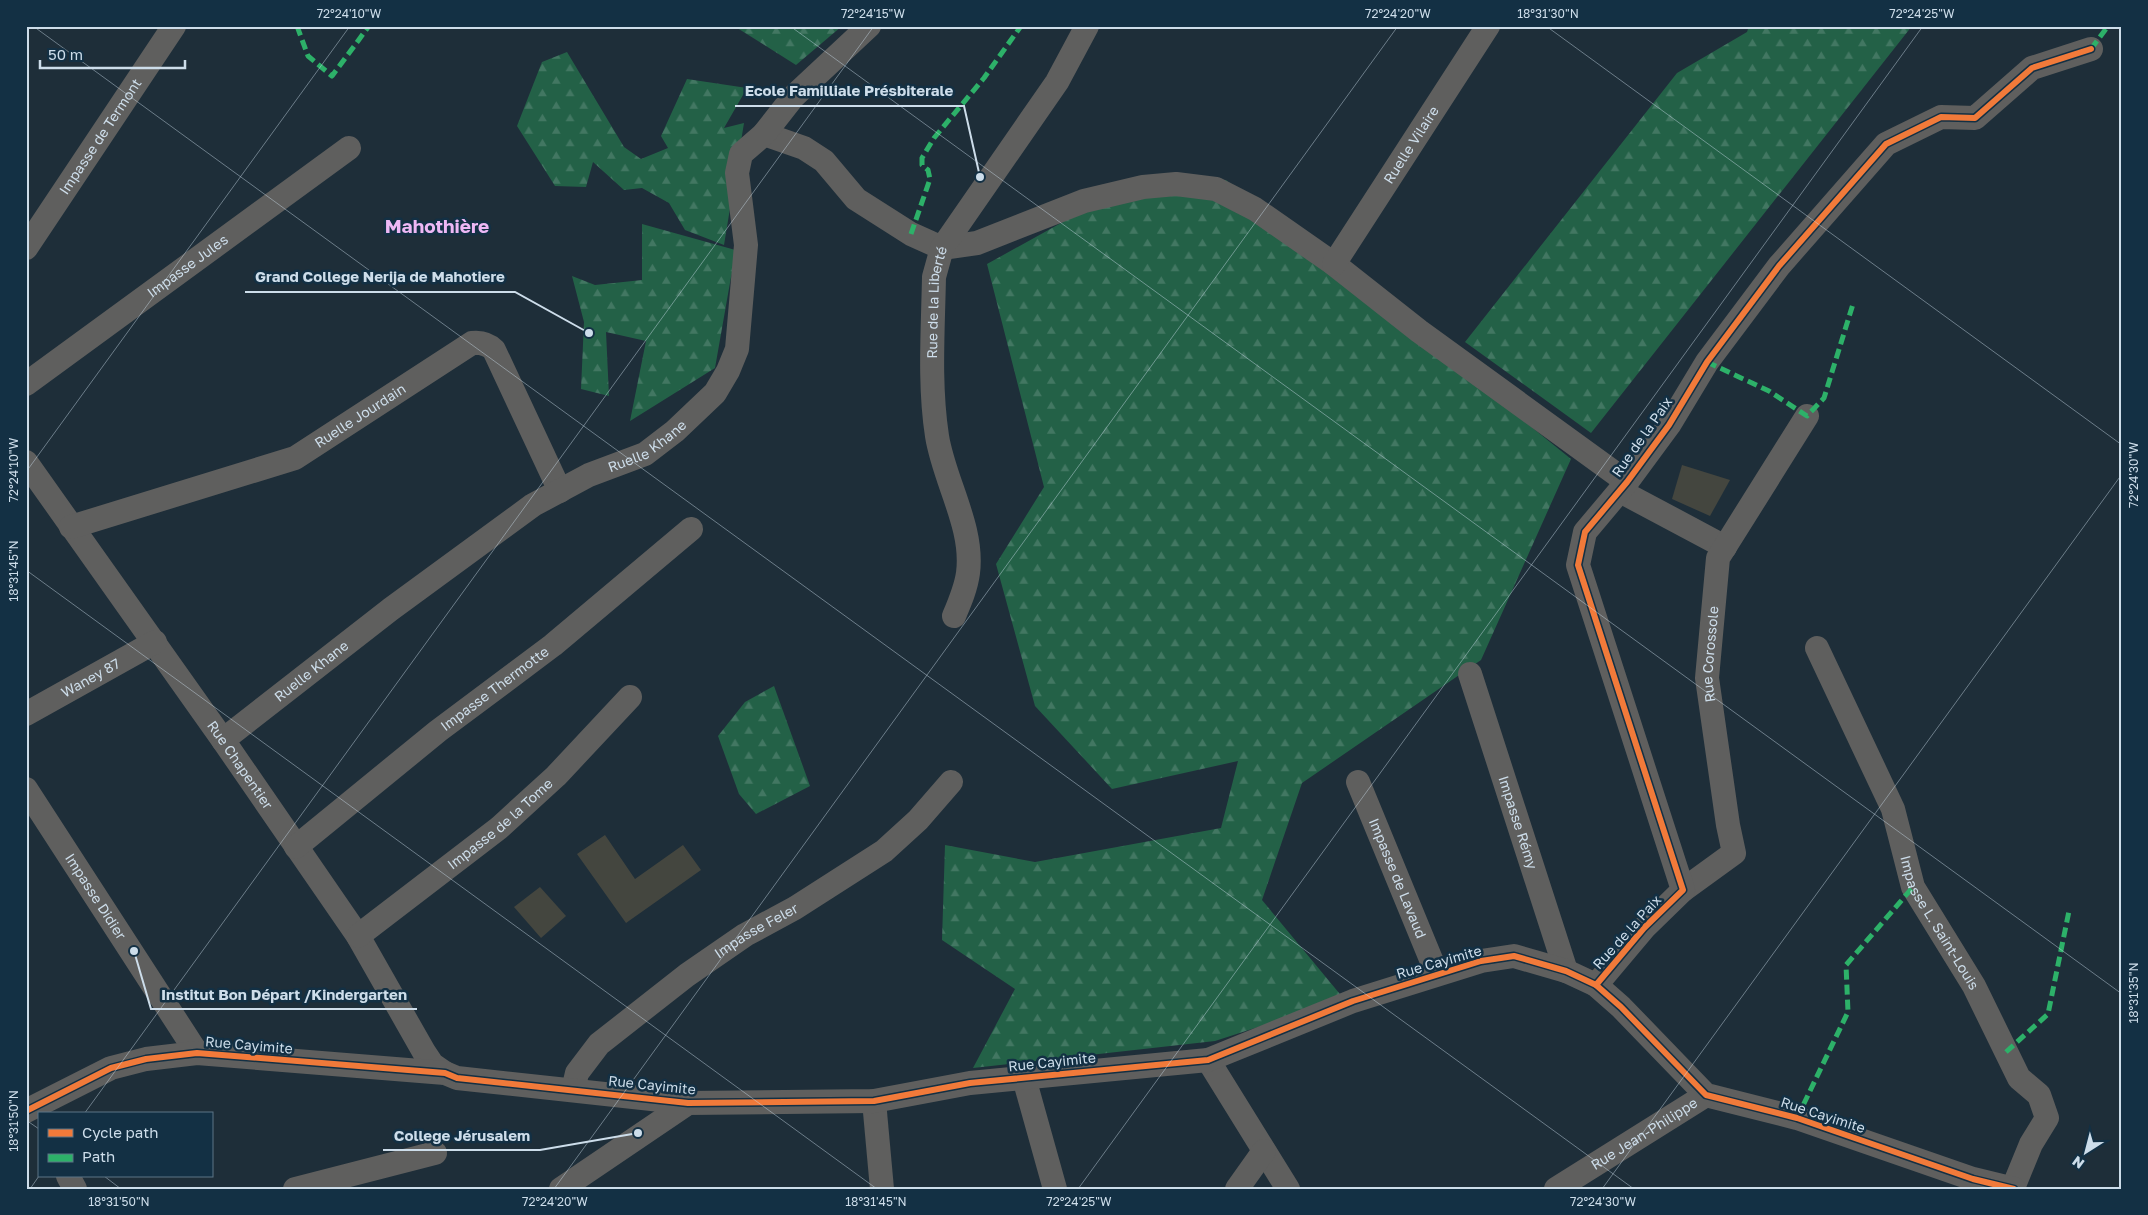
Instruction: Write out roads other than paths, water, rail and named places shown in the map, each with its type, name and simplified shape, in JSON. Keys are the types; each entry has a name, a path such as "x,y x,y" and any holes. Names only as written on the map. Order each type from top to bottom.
{"street":[{"name":"Impasse de Termont","path":"26,248 174,26"},
{"name":"Ruelle Khane","path":"223,740 391,609 533,505 589,475 645,454 675,431 715,392 728,371 737,349 746,245 737,173 740,154 764,134 793,96 870,26"},
{"name":"Rue de la Liberté","path":"954,616 965,588 968,556 964,531 942,460 933,396 934,277 942,248 1057,82 1087,26"},
{"name":"Ruelle Vilaire","path":"1334,264 1488,26"},
{"name":"Rue de la Paix","path":"1596,985 1644,928 1683,890 1578,565 1585,532 1623,487 1668,425 1707,362 1779,266 1886,144 1941,117 1975,118 2032,68 2091,49"},
{"path":"764,134 804,148 824,161 856,199 911,234 942,248 977,243 1084,201 1143,187 1176,184 1216,189 1255,209 1334,264 1623,487 1725,548"},
{"name":"Impasse Jules","path":"26,384 349,148"},
{"name":"Ruelle Jourdain","path":"71,527 295,458 472,343 478,342 494,350 560,490"},
{"name":"Rue Corossole","path":"1683,890 1734,853 1728,825 1707,678 1718,558 1807,416"},
{"name":"Rue Chapentier","path":"30,477 71,527 155,642 358,936 432,1064 445,1073"},
{"name":"Impasse Thermotte","path":"296,847 438,731 553,645 691,529"},
{"name":"Waney 87","path":"26,714 155,642"},
{"name":"Impasse L. Saint-Louis","path":"1817,648 1893,809 1913,887 1974,986 2019,1078 2039,1095 2047,1118 2031,1144 2013,1188"},
{"name":"Impasse Rémy","path":"1470,674 1566,971"},
{"name":"Impasse de la Tome","path":"358,936 499,828 556,776 630,697"},
{"name":"Impasse Feler","path":"573,1090 577,1074 599,1044 687,975 745,935 794,908 884,850 918,820 952,782"},
{"name":"Impasse de Lavaud","path":"1358,782 1437,974"},
{"name":"Impasse Didier","path":"26,789 197,1053"},
{"name":"Rue Cayimite","path":"32,1114 110,1068 146,1058 197,1053 445,1073 457,1078 688,1103 874,1101 970,1083 1208,1060 1353,1002 1482,961 1514,956 1566,971 1596,985 1621,1007 1706,1095 1797,1118 1965,1184 2013,1188"},
{"path":"1208,1060 1288,1189"},
{"path":"1024,1078 1055,1189"},
{"name":"Rue Jean-Philippe","path":"1556,1189 1706,1095"},
{"path":"874,1101 882,1189"},
{"path":"561,1189 688,1103"},
{"path":"1238,1189 1264,1150"},
{"path":"295,1189 435,1153"}],"place":[{"name":"Ecole Familliale Présbiterale","path":"980,177"},
{"name":"Grand College Nerija de Mahotiere","path":"589,333"},
{"name":"Institut Bon Départ /Kindergarten","path":"134,951"},
{"name":"College Jérusalem","path":"638,1133"}],"district":[{"name":"Mahothière","path":"437,226"}]}
